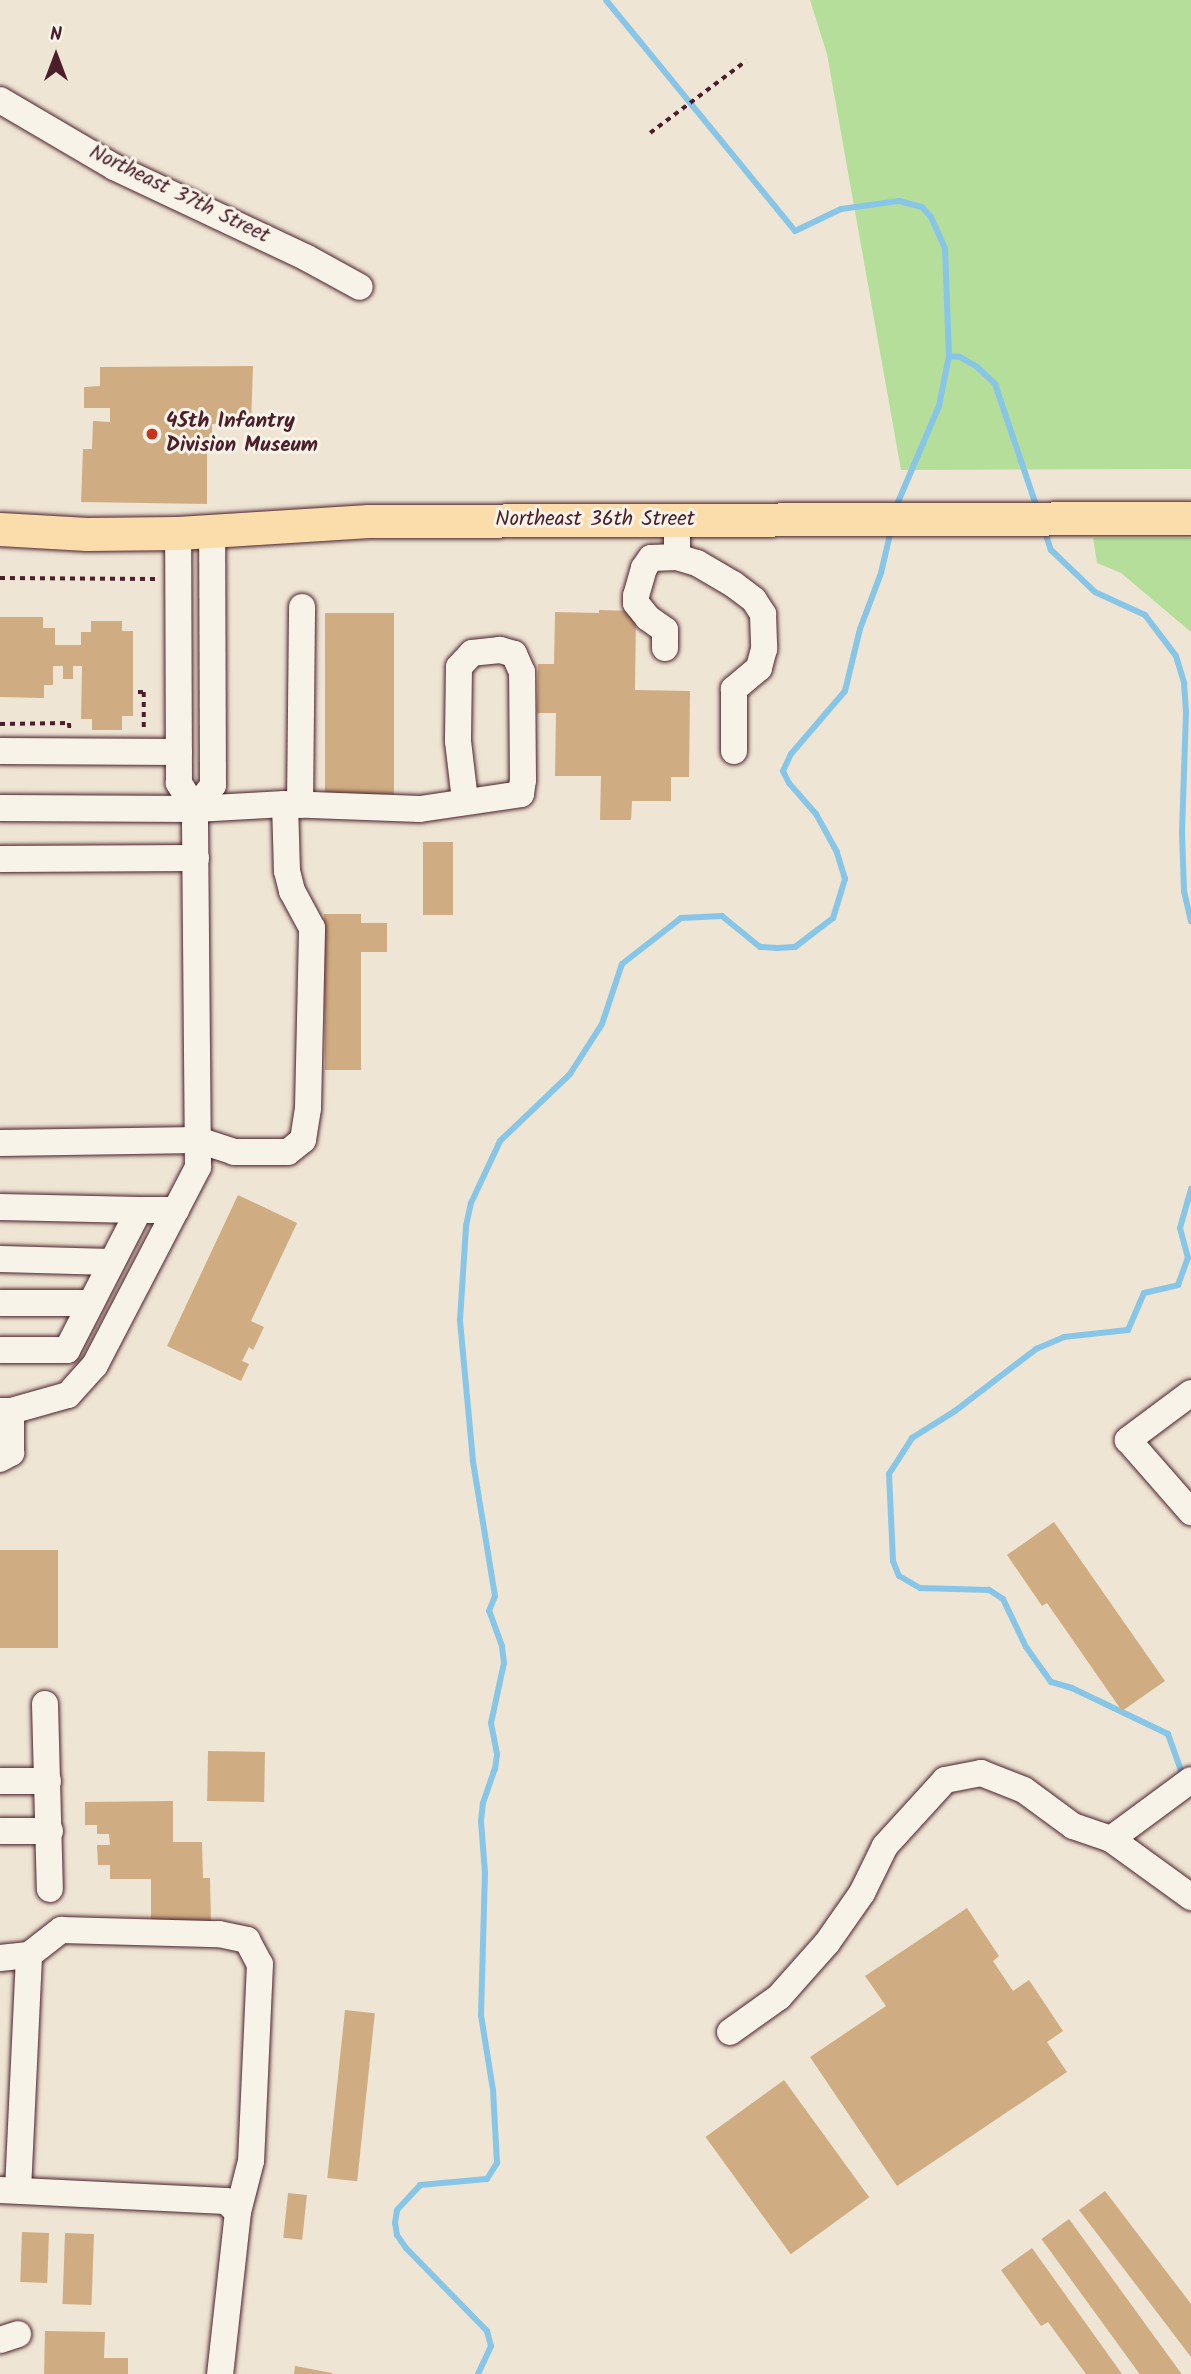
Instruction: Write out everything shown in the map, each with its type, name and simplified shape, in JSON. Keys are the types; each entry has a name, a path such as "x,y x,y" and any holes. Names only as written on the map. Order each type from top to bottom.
{"main road":[{"name":"Northeast 36th Street","path":"0,528 87,534 178,533 369,521 1191,518"}],"street":[{"name":"Northeast 37th Street","path":"0,100 114,167 307,258 360,287"},
{"path":"677,520 677,557"},
{"path":"195,809 213,785 212,531"},
{"path":"0,1459 11,1453 6,1411 68,1395 95,1365 198,1167 195,809 179,783 178,533"},
{"path":"664,648 664,630 648,618 636,603 642,575 651,558 677,557 698,563 754,600 763,614 764,649 758,668 734,689 734,751"},
{"path":"0,1143 198,1140 234,1152 288,1152 303,1140 308,1108 312,928 292,891 287,871 302,607"},
{"path":"0,808 195,809 292,804 420,809 521,793 522,672 514,654 500,650 472,653 458,667 458,741 465,801"},
{"path":"0,751 179,752"},
{"path":"0,859 196,858"},
{"path":"0,1208 176,1210"},
{"path":"0,1350 67,1350 139,1210"},
{"path":"0,1259 112,1262"},
{"path":"0,1303 91,1303"},
{"path":"1191,1393 1128,1440 1191,1512"},
{"path":"45,1704 50,1889"},
{"path":"730,2032 779,1997 827,1943 862,1893 885,1846 945,1780 981,1773 1024,1790 1073,1826 1111,1839 1191,1897"},
{"path":"1111,1839 1191,1780"},
{"path":"0,1781 48,1781"},
{"path":"0,1831 50,1831"},
{"path":"0,1958 29,1955 61,1930 219,1934 247,1940 260,1964 251,2161 238,2212 220,2374"},
{"path":"29,1955 9,2190 226,2201 238,2212"}],"path":[{"path":"650,133 746,61"},
{"path":"0,578 179,579"}],"green space":[{"path":"810,0 1191,0 1191,469 901,470 827,54"},
{"path":"1093,538 1191,538 1191,632 1121,573 1097,563"}],"building":[{"name":"45th Infantry Division Museum","path":"253,366 251,424 212,424 212,445 207,446 207,504 81,502 83,449 92,449 93,421 110,422 110,408 84,408 84,387 100,386 100,367"},
{"path":"599,610 636,611 635,690 690,691 689,777 671,777 671,801 632,801 631,820 600,820 601,776 555,776 556,713 537,713 538,664 554,664 555,612 599,613"},
{"path":"325,613 394,613 394,794 325,794"},
{"path":"0,617 43,617 43,628 55,628 55,645 81,645 81,632 91,632 91,621 122,621 122,631 133,631 133,716 122,716 122,730 92,730 92,719 81,719 82,666 73,666 73,679 63,679 63,666 53,666 53,685 44,685 44,698 0,697"},
{"path":"423,842 453,842 453,915 423,915"},
{"path":"324,914 361,914 361,923 387,923 387,952 361,952 361,1070 325,1070"},
{"path":"238,1195 297,1223 251,1321 264,1327 253,1350 249,1347 242,1361 249,1364 241,1381 167,1346"},
{"path":"1054,1522 1165,1681 1122,1711 1047,1603 1042,1606 1007,1555"},
{"path":"0,1550 58,1550 58,1648 0,1648"},
{"path":"208,1751 265,1752 264,1802 207,1801"},
{"path":"173,1801 173,1842 202,1842 203,1878 210,1878 211,1922 151,1922 151,1879 110,1879 110,1865 98,1865 97,1845 110,1845 109,1834 97,1834 97,1825 85,1825 85,1802"},
{"path":"967,1908 999,1956 993,1961 1013,1991 1029,1980 1063,2031 1047,2042 1067,2072 897,2186 810,2057 886,2006 865,1976"},
{"path":"345,2010 375,2013 357,2181 327,2178"},
{"path":"784,2080 869,2197 791,2254 706,2137"},
{"path":"1105,2191 1191,2304 1191,2357 1079,2210"},
{"path":"288,2193 307,2195 302,2240 283,2238"},
{"path":"1069,2219 1182,2374 1140,2374 1041,2239"},
{"path":"22,2232 49,2233 47,2283 20,2282"},
{"path":"65,2233 94,2234 92,2305 63,2304"},
{"path":"1032,2248 1122,2374 1086,2374 1048,2322 1041,2326 1001,2270"},
{"path":"45,2331 105,2332 104,2358 128,2358 128,2374 44,2374"},
{"path":"295,2366 332,2373 332,2374 294,2374"}],"waterway":[{"path":"606,0 795,231 841,209 899,201 922,207 931,217 945,248 949,356 939,406 895,509"},
{"path":"949,356 960,357 977,367 995,384 1037,508"},
{"path":"1044,529 1051,550 1095,592 1145,615 1176,656 1184,683 1186,712 1182,833 1184,891 1191,921"},
{"path":"478,2374 491,2346 487,2331 406,2248 397,2235 395,2223 397,2210 420,2185 487,2179 497,2163 493,2090 481,2015 485,1873 481,1821 483,1803 495,1769 497,1754 491,1723 504,1663 502,1646 489,1611 495,1596 473,1461 460,1320 466,1226 471,1203 500,1141 570,1074 602,1024 622,964 681,918 722,916 760,947 777,948 795,947 833,918 845,879 837,852 816,814 789,783 783,771 791,754 845,691 860,629 881,573 891,530"},
{"path":"1183,1776 1168,1734 1072,1688 1051,1682 1026,1647 1003,1599 989,1590 920,1588 899,1576 893,1561 889,1474 912,1438 955,1411 1036,1349 1064,1337 1128,1330 1144,1293 1178,1285 1188,1258 1180,1228 1191,1189"}],"place":[{"name":"45th Infantry Division Museum","path":"152,434"}]}
